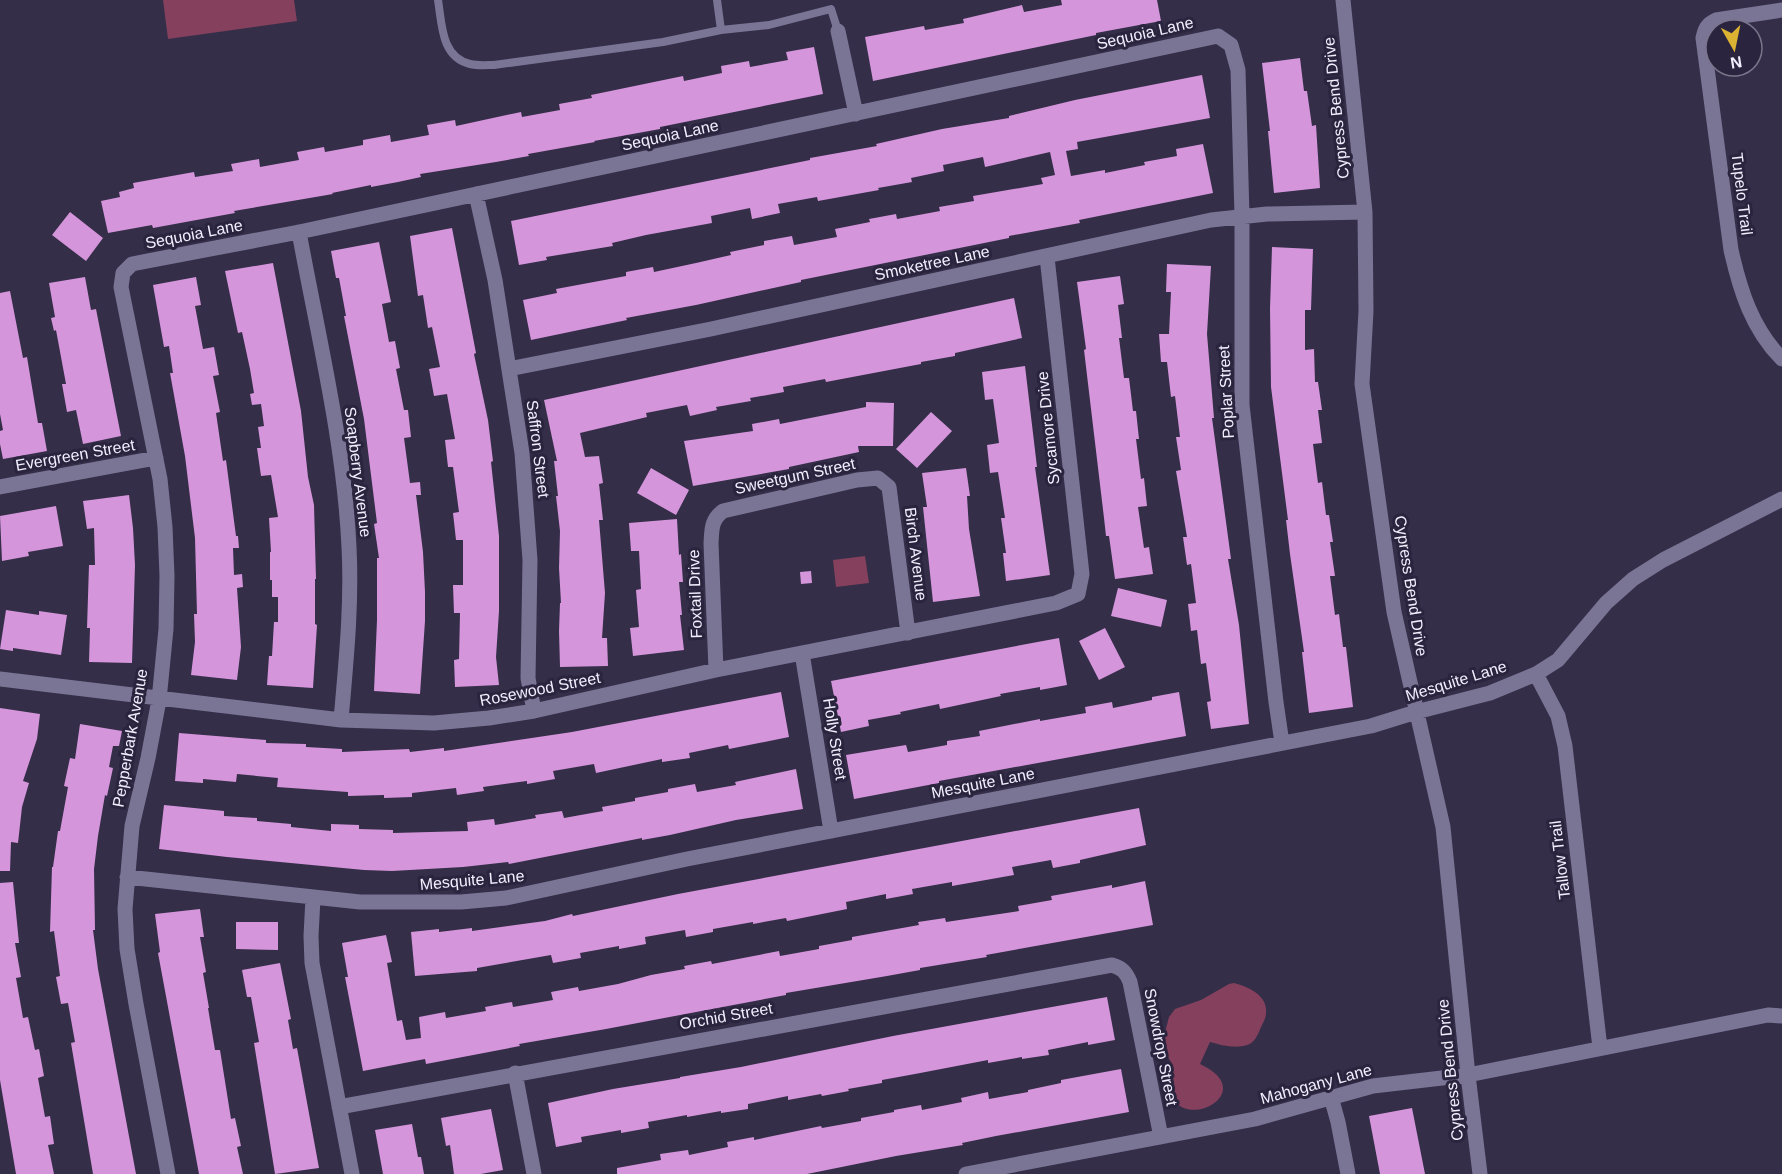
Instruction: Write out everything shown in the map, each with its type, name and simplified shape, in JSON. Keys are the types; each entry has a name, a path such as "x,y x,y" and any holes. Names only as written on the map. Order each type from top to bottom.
{"street":[{"name":"Cypress Bend Drive","path":"1343,0 1365,212 1366,311 1362,384 1394,612 1443,827 1480,1174"},
{"name":"Tupelo Trail","path":"1782,10 1724,17 1709,23 1703,38 1731,250 1738,284 1752,317 1774,351 1782,359"},
{"path":"838,31 856,114"},
{"name":"Sequoia Lane","path":"123,273 132,264 299,232 1179,46 1200,39 1218,36 1225,39"},
{"name":"Poplar Street","path":"1225,39 1231,45 1238,70 1242,216 1242,405 1282,743"},
{"name":"Saffron Street","path":"476,194 495,280 522,453 527,505 530,604 528,678 534,711"},
{"name":"Smoketree Lane","path":"509,369 711,329 1211,220 1242,216 1365,212"},
{"name":"Soapberry Avenue","path":"299,232 338,446 349,547 348,646 340,720"},
{"name":"Sycamore Drive","path":"1047,257 1082,574 1078,594"},
{"name":"Pepperbark Avenue","path":"123,273 121,287 156,458 165,527 167,576 159,699 132,826 125,909 127,949 168,1174"},
{"name":"Evergreen Street","path":"0,487 156,458"},
{"name":"Sweetgum Street","path":"715,516 723,511 857,480 878,478 884,482"},
{"name":"Birch Avenue","path":"884,482 889,487 908,633"},
{"name":"Mesquite Lane","path":"127,877 360,902 410,903 506,898 687,859 1371,726 1490,693 1536,674 1558,660 1606,603 1633,579 1663,560 1782,499"},
{"name":"Foxtail Drive","path":"715,516 711,543 716,670"},
{"name":"Rosewood Street","path":"0,679 340,720 434,723 534,711 716,670 1056,603 1078,594"},
{"name":"Holly Street","path":"802,653 831,831"},
{"name":"Tallow Trail","path":"1536,674 1558,716 1565,746 1600,1048"},
{"path":"313,898 312,963 352,1174"},
{"name":"Orchid Street","path":"339,1107 1102,966 1120,967"},
{"name":"Snowdrop Street","path":"1120,967 1126,972 1130,982 1161,1137"},
{"name":"Mahogany Lane","path":"966,1174 1255,1119 1373,1086 1468,1075 1768,1015 1782,1016"},
{"path":"515,1073 534,1174"},
{"path":"1331,1097 1348,1174"}],"lane":[{"path":"438,0 446,43 454,56 470,64 494,65 663,42 721,30 769,25 831,9 838,31"},
{"path":"717,0 721,30"}],"shaded area":[{"path":"163,0 294,0 297,21 168,39"},
{"path":"865,556 869,583 836,587 833,560"},
{"path":"1234,983 1256,993 1264,1001 1266,1015 1256,1038 1250,1044 1233,1047 1210,1042 1200,1064 1217,1076 1223,1087 1220,1098 1210,1106 1198,1110 1185,1108 1175,1101 1170,1085 1173,1066 1164,1049 1163,1040 1169,1017 1175,1009 1201,1000"}],"building":[{"path":"1061,0 1157,0 1161,21 873,81 865,37 924,26 925,30 964,23 963,19 1022,5 1024,12 1062,5"},
{"path":"814,47 823,94 660,127 660,129 528,154 529,156 420,174 421,177 398,182 371,187 371,185 153,228 152,225 108,233 101,201 120,197 119,192 134,188 133,183 194,172 195,177 233,171 231,164 259,159 260,167 299,160 297,152 324,147 325,152 363,145 363,140 390,135 391,142 429,135 427,125 455,120 456,126 521,112 522,117 560,110 559,104 592,98 591,95 683,76 684,81 722,73 721,66 749,61 750,67 788,60 786,52"},
{"path":"1300,58 1312,126 1316,125 1320,188 1274,193 1262,63"},
{"path":"1202,75 1210,118 1077,142 1078,149 1066,151 1071,176 1105,170 1105,173 1145,165 1144,162 1177,156 1176,149 1203,144 1213,193 1079,220 1080,223 801,280 801,282 531,340 523,300 557,293 556,289 626,276 626,272 653,267 654,272 731,255 730,252 764,245 764,241 792,236 794,245 837,237 835,229 870,222 869,219 896,214 897,219 940,211 939,207 974,201 973,196 1043,184 1041,178 1055,175 1050,152 985,167 983,157 943,165 944,171 911,178 912,182 878,188 879,190 818,201 817,197 778,204 780,213 752,219 750,208 711,216 712,223 646,235 612,243 613,246 546,257 547,260 519,265 511,221 877,146 876,144 942,129 1009,118 1009,116 1075,100"},
{"path":"70,212 103,238 86,261 52,235"},
{"path":"452,228 488,420 493,461 491,462 499,536 499,611 496,657 499,685 455,687 454,660 459,659 460,613 454,613 453,585 463,585 463,540 456,540 453,513 459,512 453,467 448,467 445,440 455,439 447,394 434,396 429,369 440,367 432,327 428,328 423,295 418,296 410,236"},
{"path":"379,242 391,302 382,304 389,342 395,341 400,368 396,369 404,410 408,410 411,437 404,438 410,483 420,482 421,495 416,495 423,552 425,621 420,694 374,691 377,558 379,558 374,524 377,523 364,419 339,278 336,278 331,251"},
{"path":"1272,247 1313,249 1311,310 1305,310 1305,350 1314,349 1315,382 1318,382 1322,410 1318,410 1322,443 1313,444 1318,483 1322,482 1326,515 1329,515 1335,576 1330,576 1335,615 1339,614 1343,647 1346,647 1353,707 1309,713 1302,652 1304,652 1271,387"},
{"path":"273,263 301,411 308,477 314,505 315,624 317,625 313,688 267,685 274,622 278,622 278,597 272,597 272,580 270,580 269,518 278,517 271,475 261,476 257,448 261,448 258,427 264,426 261,404 252,405 250,394 254,393 250,369 242,332 238,333 225,271"},
{"path":"1167,264 1211,266 1207,334 1214,418 1212,418 1231,559 1228,559 1239,625 1249,724 1211,729 1207,702 1211,701 1206,663 1201,664 1197,630 1191,631 1188,604 1196,603 1191,564 1187,565 1183,537 1187,537 1176,471 1181,470 1176,437 1180,437 1175,396 1171,397 1167,362 1161,362 1159,334 1169,334 1171,292 1166,292"},
{"path":"1120,276 1124,304 1118,305 1122,338 1119,338 1124,378 1129,378 1133,411 1136,411 1139,439 1136,439 1147,506 1138,507 1144,548 1149,547 1153,574 1115,579 1109,536 1106,536 1077,282"},
{"path":"85,277 91,310 96,309 121,436 83,444 76,410 67,412 62,384 66,384 56,330 54,331 51,318 55,317 49,283"},
{"path":"196,277 201,305 195,306 203,349 214,347 219,375 213,376 220,412 216,413 223,461 226,460 239,548 233,548 234,575 242,574 243,587 237,588 241,647 237,680 191,675 195,642 194,614 197,614 195,538 185,456 170,373 173,373 169,346 164,347 153,285"},
{"path":"10,291 23,358 27,357 38,423 42,423 47,451 3,459 0,444 0,431 3,430 0,414 0,293"},
{"path":"1014,298 1022,338 955,353 955,356 921,362 921,364 826,382 825,379 783,387 784,392 750,398 751,401 716,407 717,410 690,416 687,405 646,413 647,417 580,433 585,457 599,456 603,483 599,484 603,520 599,520 605,593 602,638 607,638 608,666 560,667 560,531 554,461 557,461 544,400"},
{"path":"1025,366 1037,467 1035,467 1050,575 1006,581 1003,553 1006,553 1001,518 1005,518 998,472 990,473 987,445 999,443 993,399 985,400 982,372"},
{"path":"866,402 894,403 893,446 858,446 859,452 789,467 789,469 693,486 684,441 753,431 752,424 779,419 780,424 866,407"},
{"path":"931,412 952,431 917,468 896,449"},
{"path":"651,468 689,490 676,515 637,493"},
{"path":"966,468 970,496 967,496 969,529 980,596 933,602 923,507 927,507 922,473"},
{"path":"129,495 135,565 132,663 89,662 90,628 87,628 89,565 95,565 94,528 87,529 83,501"},
{"path":"56,506 63,546 28,552 29,556 2,561 0,516"},
{"path":"677,519 683,582 679,582 684,650 633,656 630,628 639,627 636,590 641,589 639,551 631,551 629,523"},
{"path":"811,571 812,583 801,584 800,572"},
{"path":"1118,588 1167,600 1161,627 1111,616"},
{"path":"6,610 39,615 39,611 67,615 61,655 13,648 13,651 0,649"},
{"path":"1105,628 1125,667 1099,680 1079,641"},
{"path":"1059,638 1067,685 1000,694 1001,696 940,709 939,704 900,712 901,714 868,720 869,726 841,732 831,681"},
{"path":"781,692 789,737 729,749 728,745 689,753 690,758 662,762 662,759 596,773 594,764 553,771 555,779 527,784 527,781 483,787 484,791 457,795 456,788 412,793 412,797 348,796 348,792 277,787 278,778 237,774 236,782 203,779 203,783 175,781 179,733 266,740 266,743 306,744 306,747 342,749 342,752 409,749 410,752 444,748 444,751 572,732"},
{"path":"1179,692 1186,736 939,781 939,783 854,799 846,755 906,745 908,752 947,745 947,741 980,736 979,731 1086,713 1085,707 1112,702 1113,708"},
{"path":"0,708 40,714 37,739 23,781 29,783 22,807 18,843 11,842 10,871 0,871"},
{"path":"80,724 122,731 119,746 113,746 109,767 113,768 107,796 105,795 98,836 94,869 95,930 93,930 98,969 136,1174 93,1174 71,1043 75,1042 68,1003 61,1004 56,977 60,976 54,931 50,932 52,867 68,787 64,786 70,758 75,759"},
{"path":"796,769 803,809 509,864 508,862 392,871 364,870 159,849 164,805 224,811 224,816 257,818 257,821 291,824 291,827 331,831 331,824 359,825 359,829 393,830 393,833 468,831 467,822 494,819 495,825 562,811 564,818 603,811 602,807 668,792 668,789 695,784 697,792 736,785 735,782"},
{"path":"1139,808 1146,845 1080,860 1080,863 1053,868 1051,860 1012,867 1014,875 952,886 952,882 912,889 913,894 886,899 886,894 846,902 847,909 787,921 786,918 753,924 753,922 713,929 713,932 686,937 685,930 645,937 646,944 580,953 581,958 553,963 551,955 477,968 477,971 415,976 411,932 439,929 439,932 472,928 472,931 545,921 572,914 573,916 678,894"},
{"path":"1145,881 1153,925 519,1044 520,1046 426,1064 425,1059 363,1071 345,977 348,977 342,943 386,935 392,962 387,963 397,1021 402,1020 406,1040 421,1038 419,1017 445,1012 446,1018 486,1011 485,1007 512,1002 513,1007 553,1000 551,992 578,987 579,991 618,984 711,961 712,964 779,951 780,956 819,949 819,946 852,940 852,937 919,925 918,922 945,918 946,922 1019,911 1018,906 1052,900 1051,896"},
{"path":"13,882 19,943 15,943 21,977 16,978 23,1018 28,1017 35,1050 39,1049 44,1076 38,1078 45,1117 50,1116 54,1144 48,1145 54,1174 16,1174 0,1080 0,883"},
{"path":"200,909 204,937 200,937 206,972 203,973 208,1008 215,1050 220,1050 231,1119 235,1118 241,1146 237,1147 243,1174 199,1174 158,953 160,952 155,914"},
{"path":"236,922 278,922 278,950 236,949"},
{"path":"280,963 291,1019 288,1020 293,1049 297,1048 319,1168 275,1174 254,1043 259,1042 251,997 247,997 242,970"},
{"path":"1107,997 1115,1040 1088,1045 1088,1042 1048,1050 1049,1055 988,1063 988,1060 882,1080 882,1083 822,1096 821,1094 788,1100 788,1096 748,1104 748,1109 687,1117 687,1115 648,1122 649,1128 581,1137 582,1142 556,1147 548,1103"},
{"path":"1121,1069 1129,1112 807,1174 617,1174 617,1168 661,1160 660,1154 688,1150 689,1155 728,1147 727,1142 754,1137 754,1140 821,1126 822,1128 861,1121 861,1118 921,1105 922,1110 962,1102 961,1098 988,1092 989,1099 1028,1092 1028,1090 1061,1083 1061,1080"},
{"path":"1412,1108 1425,1174 1380,1174 1369,1116"},
{"path":"491,1109 503,1170 481,1174 454,1174 450,1145 446,1146 441,1118"},
{"path":"412,1124 418,1157 421,1157 424,1174 383,1174 375,1130"}]}
